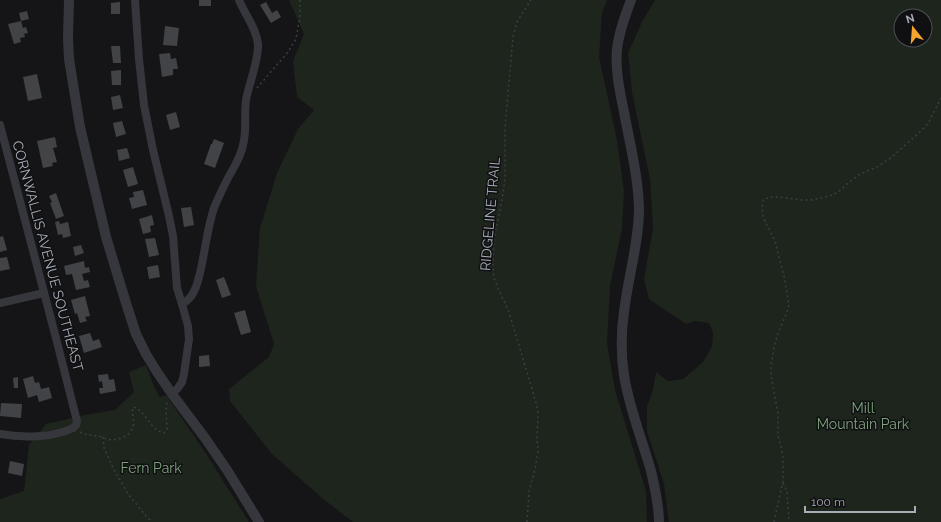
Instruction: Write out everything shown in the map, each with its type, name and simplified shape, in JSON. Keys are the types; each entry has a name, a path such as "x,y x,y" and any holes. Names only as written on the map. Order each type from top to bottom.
{"street":[{"path":"69,0 69,59 80,127 106,237 136,334 146,354 172,394 227,470 259,522"},
{"path":"135,0 144,105 173,236 177,288 188,326 189,339 184,374 182,382 172,394"},
{"path":"182,304 193,295 196,288 214,210 220,193 239,157 245,138 246,101 258,45 254,28 238,0"},
{"path":"631,0 624,17 620,35 617,50 617,66 622,104 635,167 639,209 635,251 624,312 622,354 628,395 656,490 659,522"},
{"name":"CORNWALLIS AVENUE SOUTHEAST","path":"0,125 77,421 73,428"},
{"path":"0,303 44,293"},
{"path":"0,434 17,436 49,435 73,428"}],"path":[{"path":"256,91 258,86 288,52 296,39 300,16 300,0"},
{"name":"RIDGELINE TRAIL","path":"527,522 529,492 538,451 537,406 509,312 495,282 493,265 494,240 505,178 505,127 513,37 517,22 531,0"},
{"path":"774,522 783,481 783,458 778,436 778,414 771,375 771,366 777,336 789,305 784,276 774,241 763,217 763,200 770,197 778,197 811,200 830,196 838,192 860,174 877,167 892,157 922,131 929,122 941,98"},
{"path":"73,428 85,434 108,439 119,439 128,435 133,427 134,421 131,411 133,407 137,408 153,427 164,433 167,429 166,412 168,399 172,394"},
{"path":"104,437 104,448 113,468 128,494 152,522"},
{"path":"783,481 787,492 789,522"}],"green space":[{"path":"289,0 607,0 602,13 599,57 617,140 624,191 622,229 610,286 607,343 615,390 646,491 647,522 353,522 322,498 272,454 230,401 229,389 269,357 274,344 256,286 260,228 277,173 298,129 314,110 297,97 293,61 304,34"},
{"name":"Mill Mountain Park","path":"655,0 941,0 941,522 669,522 664,484 647,431 647,406 653,390 656,372 668,381 683,379 703,362 712,346 713,333 709,323 695,321 686,324 649,299 644,279 653,229 650,179 632,92 628,53 642,22"},
{"name":"Fern Park","path":"146,365 154,387 160,397 166,395 207,455 249,522 0,522 0,499 24,491 29,445 46,424 115,410 134,392 129,372"}],"building":[{"path":"199,0 211,0 211,6 199,6"},
{"path":"120,2 120,14 111,14 111,3"},
{"path":"266,2 272,13 277,10 281,17 271,23 260,5"},
{"path":"27,11 29,19 21,21 19,13"},
{"path":"21,21 23,28 26,27 28,33 24,34 25,37 20,38 21,42 14,44 8,24"},
{"path":"165,26 179,28 177,46 163,45"},
{"path":"111,46 120,46 121,63 113,63"},
{"path":"170,53 171,59 176,58 178,69 173,69 173,75 162,77 159,54"},
{"path":"121,70 121,85 112,85 111,71"},
{"path":"37,74 42,98 28,101 23,77"},
{"path":"120,95 123,108 113,110 111,97"},
{"path":"176,112 180,127 170,130 166,115"},
{"path":"122,121 126,134 116,137 113,123"},
{"path":"55,137 57,147 53,148 57,162 52,163 53,166 43,168 37,141"},
{"path":"214,139 224,143 215,168 204,164"},
{"path":"127,148 130,158 119,161 117,150"},
{"path":"133,167 138,184 128,187 123,170"},
{"path":"143,190 147,205 132,209 129,198 134,197 133,192"},
{"path":"56,193 64,216 56,219 49,196"},
{"path":"191,207 194,225 184,227 181,208"},
{"path":"152,215 154,225 150,226 151,232 143,234 139,219"},
{"path":"59,221 60,224 68,222 71,236 63,238 62,234 58,235 55,222"},
{"path":"3,236 7,250 0,252 0,237"},
{"path":"155,238 159,255 149,257 145,239"},
{"path":"81,245 84,253 75,256 73,247"},
{"path":"7,257 10,269 0,271 0,258"},
{"path":"84,261 85,268 89,267 90,272 82,274 84,281 88,280 90,287 76,290 72,274 66,275 64,266"},
{"path":"158,265 160,277 149,279 147,267"},
{"path":"224,277 231,295 222,298 216,280"},
{"path":"85,296 90,316 85,317 87,321 80,323 77,313 75,314 71,300"},
{"path":"245,310 251,332 241,335 234,313"},
{"path":"90,333 93,341 99,339 102,347 84,353 79,336"},
{"path":"209,355 210,366 199,367 199,356"},
{"path":"108,374 109,380 114,379 116,391 100,394 99,388 103,388 102,381 99,382 98,375"},
{"path":"33,376 35,383 39,382 41,389 49,387 52,398 39,402 37,395 28,398 23,379"},
{"path":"18,377 18,388 14,388 13,378"},
{"path":"1,403 22,404 21,418 0,416"},
{"path":"10,461 24,464 22,476 8,473"}]}
